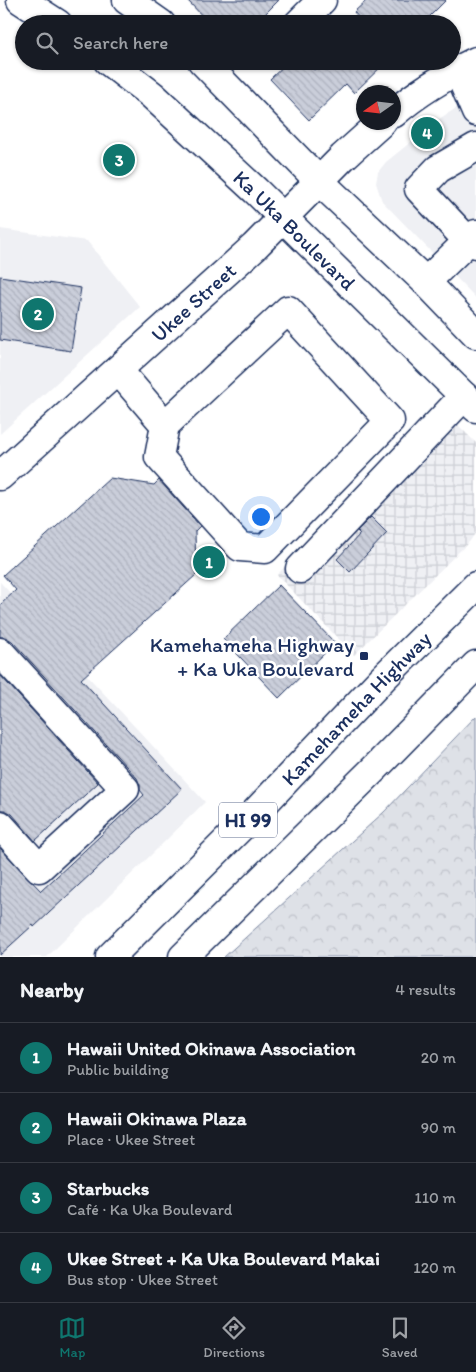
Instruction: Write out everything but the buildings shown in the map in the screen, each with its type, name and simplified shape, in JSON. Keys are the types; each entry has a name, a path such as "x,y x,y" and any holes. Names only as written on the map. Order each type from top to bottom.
{"main road":[{"path":"20,0 44,15"},
{"path":"127,0 148,15"},
{"path":"307,15 322,0"},
{"path":"467,65 476,112"},
{"name":"Ka Uka Boulevard","path":"120,70 152,95 283,217 470,402"},
{"path":"211,70 319,181 426,282 476,334"},
{"path":"401,108 428,88 459,70"},
{"name":"Ukee Street","path":"0,476 254,246 373,130"},
{"path":"426,282 473,240 419,189 438,169 476,147"},
{"path":"288,310 390,421 265,549 240,547 159,457 165,425 288,310"},
{"path":"118,370 165,425"},
{"path":"300,569 470,402"},
{"name":"Kamehameha Highway","path":"110,957 250,818 382,679 468,594 476,577"},
{"path":"0,652 125,789 39,868 0,825"},
{"name":"HI 99","path":"183,957 375,768 476,665"}],"shaded area":[{"path":"476,96 476,298 382,201 376,183 378,172 386,162 442,117"},
{"path":"0,229 87,241 140,307 0,434"},
{"path":"437,404 476,443 476,532 470,541 354,655 277,575"},
{"path":"0,582 205,802 47,957 0,957"}],"green space":[{"path":"476,716 476,957 224,957 384,812"}],"place":[{"name":"Ukee Street + Ka Uka Boulevard Makai","path":"427,133"},
{"name":"Starbucks","path":"119,160"},
{"name":"Hawaii Okinawa Plaza","path":"38,314"},
{"name":"Hawaii United Okinawa Association","path":"209,562"},
{"name":"Kamehameha Highway + Ka Uka Boulevard","path":"364,656"}]}
